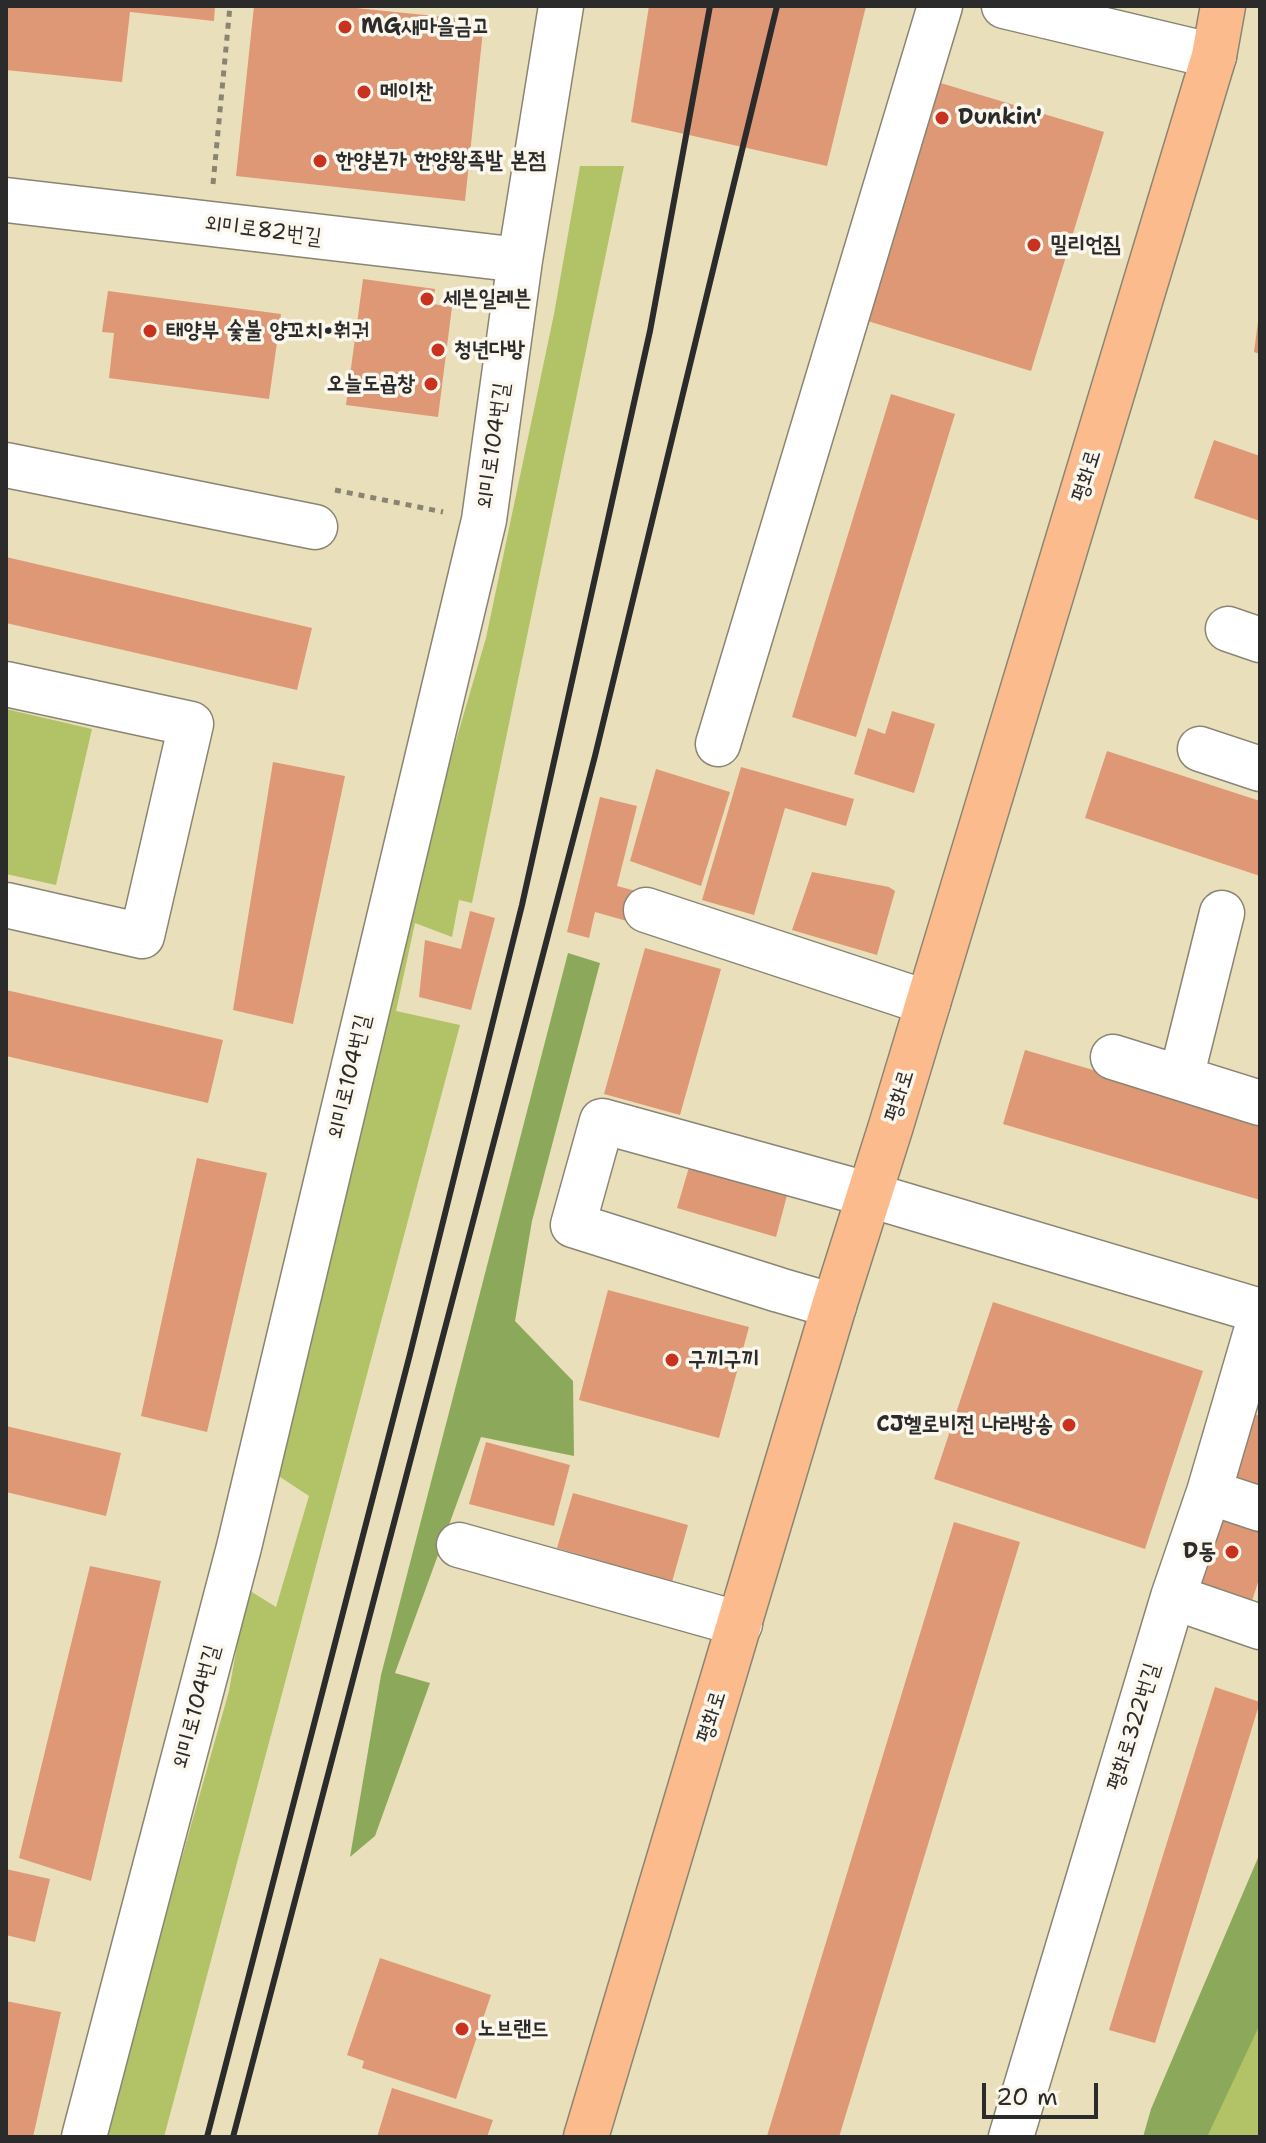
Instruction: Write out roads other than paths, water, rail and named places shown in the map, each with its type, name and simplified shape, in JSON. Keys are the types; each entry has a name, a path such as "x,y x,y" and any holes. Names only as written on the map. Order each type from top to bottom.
{"main road":[{"name":"평화로","path":"586,2137 834,1306 1214,56 1223,6"}],"street":[{"name":"외미로104번길","path":"84,2137 239,1547 484,520 520,260 561,6"},
{"path":"718,744 940,6"},
{"path":"1004,6 1214,56"},
{"name":"외미로82번길","path":"6,200 520,260"},
{"path":"6,465 315,527"},
{"path":"6,684 191,724 142,936 6,905"},
{"path":"1200,749 1260,769"},
{"path":"646,910 928,1003"},
{"path":"1181,1078 1222,913"},
{"path":"1113,1057 1260,1103"},
{"path":"834,1306 573,1225 602,1121 870,1195 1260,1311"},
{"name":"평화로322번길","path":"1011,2137 1173,1597 1209,1492 1250,1392 1260,1318"},
{"path":"1209,1492 1260,1509"},
{"path":"459,1545 740,1624"},
{"path":"1173,1597 1260,1627"}],"railway":[{"path":"207,2137 410,1354 522,905 650,331 710,6"},
{"path":"233,2137 595,756 777,6"}],"place":[{"name":"MG새마을금고","path":"345,27"},
{"name":"메이찬","path":"364,92"},
{"name":"Dunkin'","path":"942,118"},
{"name":"한양본가 한양왕족발 본점","path":"320,161"},
{"name":"밀리언짐","path":"1034,245"},
{"name":"세븐일레븐","path":"427,299"},
{"name":"태양부 숯불 양꼬치•훠궈","path":"150,331"},
{"name":"청년다방","path":"438,350"},
{"name":"오늘도곱창","path":"431,384"},
{"name":"구끼구끼","path":"672,1360"},
{"name":"CJ헬로비전 나라방송","path":"1069,1425"},
{"name":"D동","path":"1232,1552"},
{"name":"노브랜드","path":"462,2029"}]}
